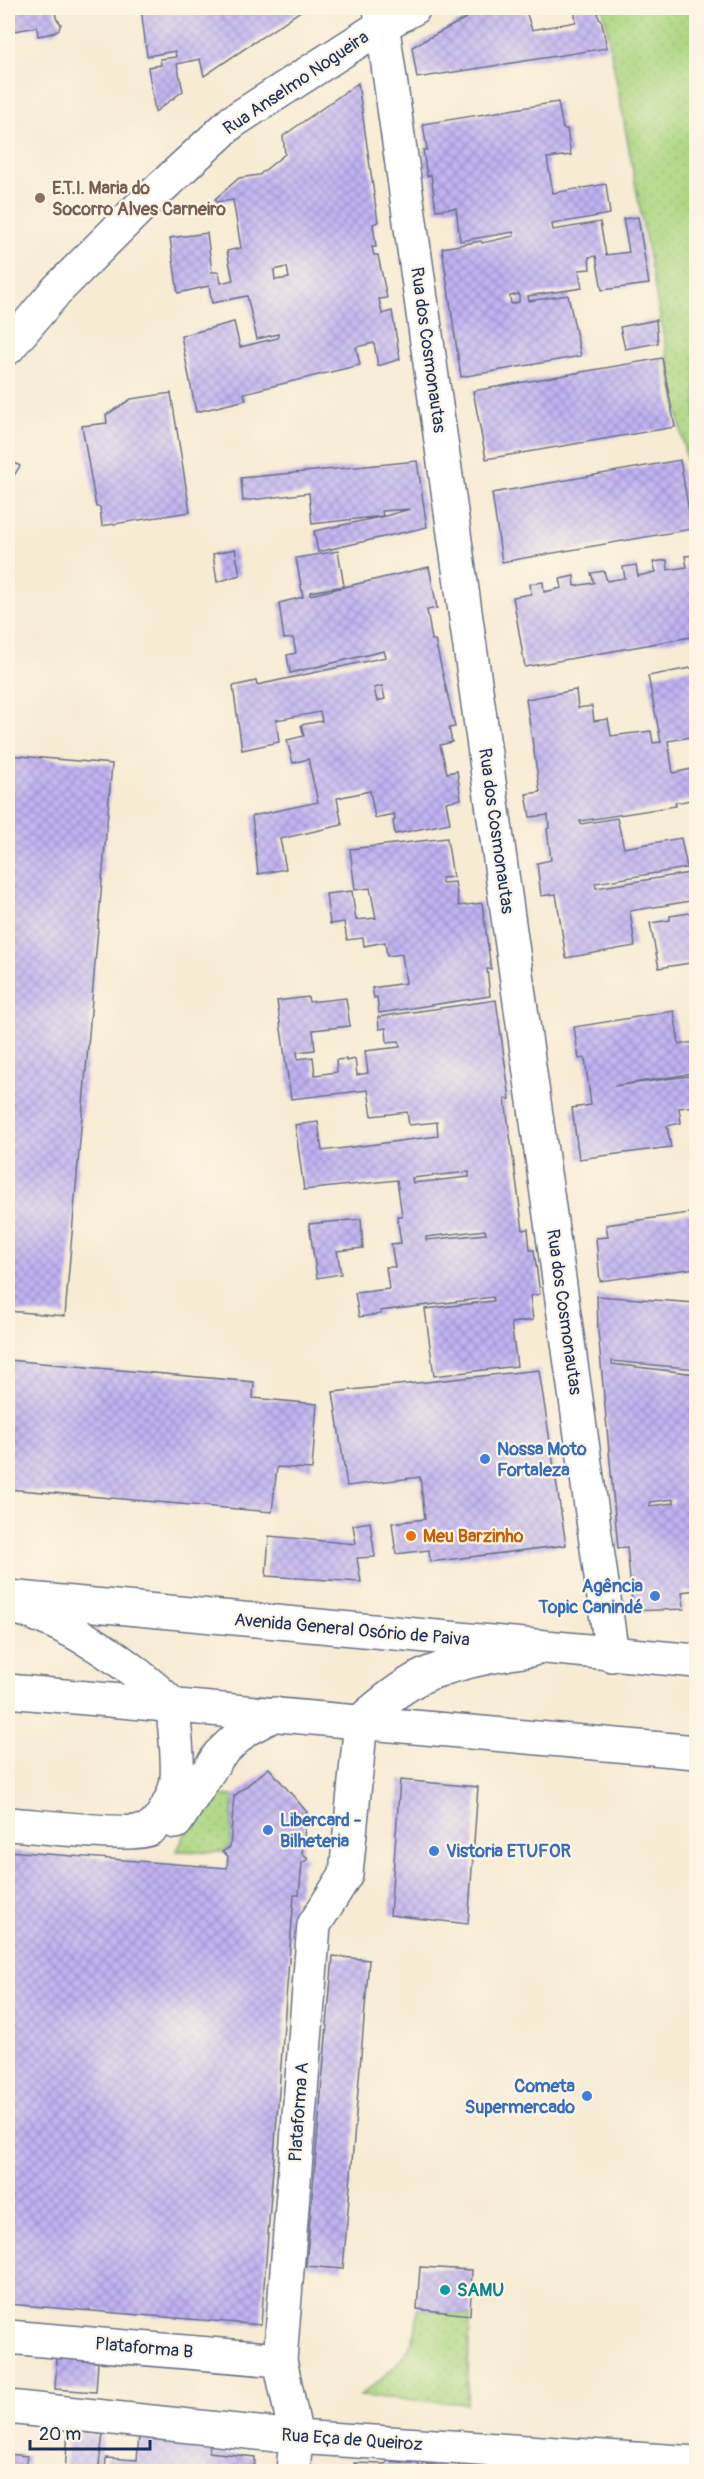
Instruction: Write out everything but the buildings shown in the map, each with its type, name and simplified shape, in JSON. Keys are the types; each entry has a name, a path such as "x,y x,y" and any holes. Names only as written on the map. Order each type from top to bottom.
{"street":[{"name":"Rua Anselmo Nogueira","path":"8,348 56,291 131,216 232,122 381,16 414,8"},
{"name":"Rua dos Cosmonautas","path":"381,16 612,1654"},
{"name":"Avenida General Osório de Paiva","path":"8,1597 696,1661"},
{"path":"8,1605 53,1622 85,1639 142,1677 173,1705 177,1777 175,1790 166,1809 151,1829 138,1832 118,1832"},
{"path":"361,1721 391,1696 430,1673 509,1652 544,1648"},
{"path":"8,1690 696,1752"},
{"path":"8,1824 157,1837 171,1830 219,1755 245,1730 275,1714"},
{"name":"Plataforma A","path":"293,2472 296,2437 280,2360 314,1925 346,1874 361,1721"},
{"name":"Plataforma B","path":"8,2337 280,2360"},
{"name":"Rua Eça de Queiroz","path":"8,2407 296,2437 696,2463"}],"green space":[{"path":"603,8 696,8 696,512"},
{"path":"216,1795 234,1796 230,1847 222,1852 177,1851 192,1820"},
{"path":"417,2309 470,2315 467,2404 360,2396 392,2368 406,2352 415,2333"}],"place":[{"name":"E.T.I. Maria do Socorro Alves Carneiro","path":"40,198"},
{"name":"Nossa Moto Fortaleza","path":"485,1459"},
{"name":"Meu Barzinho","path":"411,1536"},
{"name":"Agência Topic Canindé","path":"655,1596"},
{"name":"Libercard - Bilheteria","path":"268,1830"},
{"name":"Vistoria ETUFOR","path":"434,1851"},
{"name":"Cometa Supermercado","path":"587,2096"},
{"name":"SAMU","path":"445,2290"}]}
